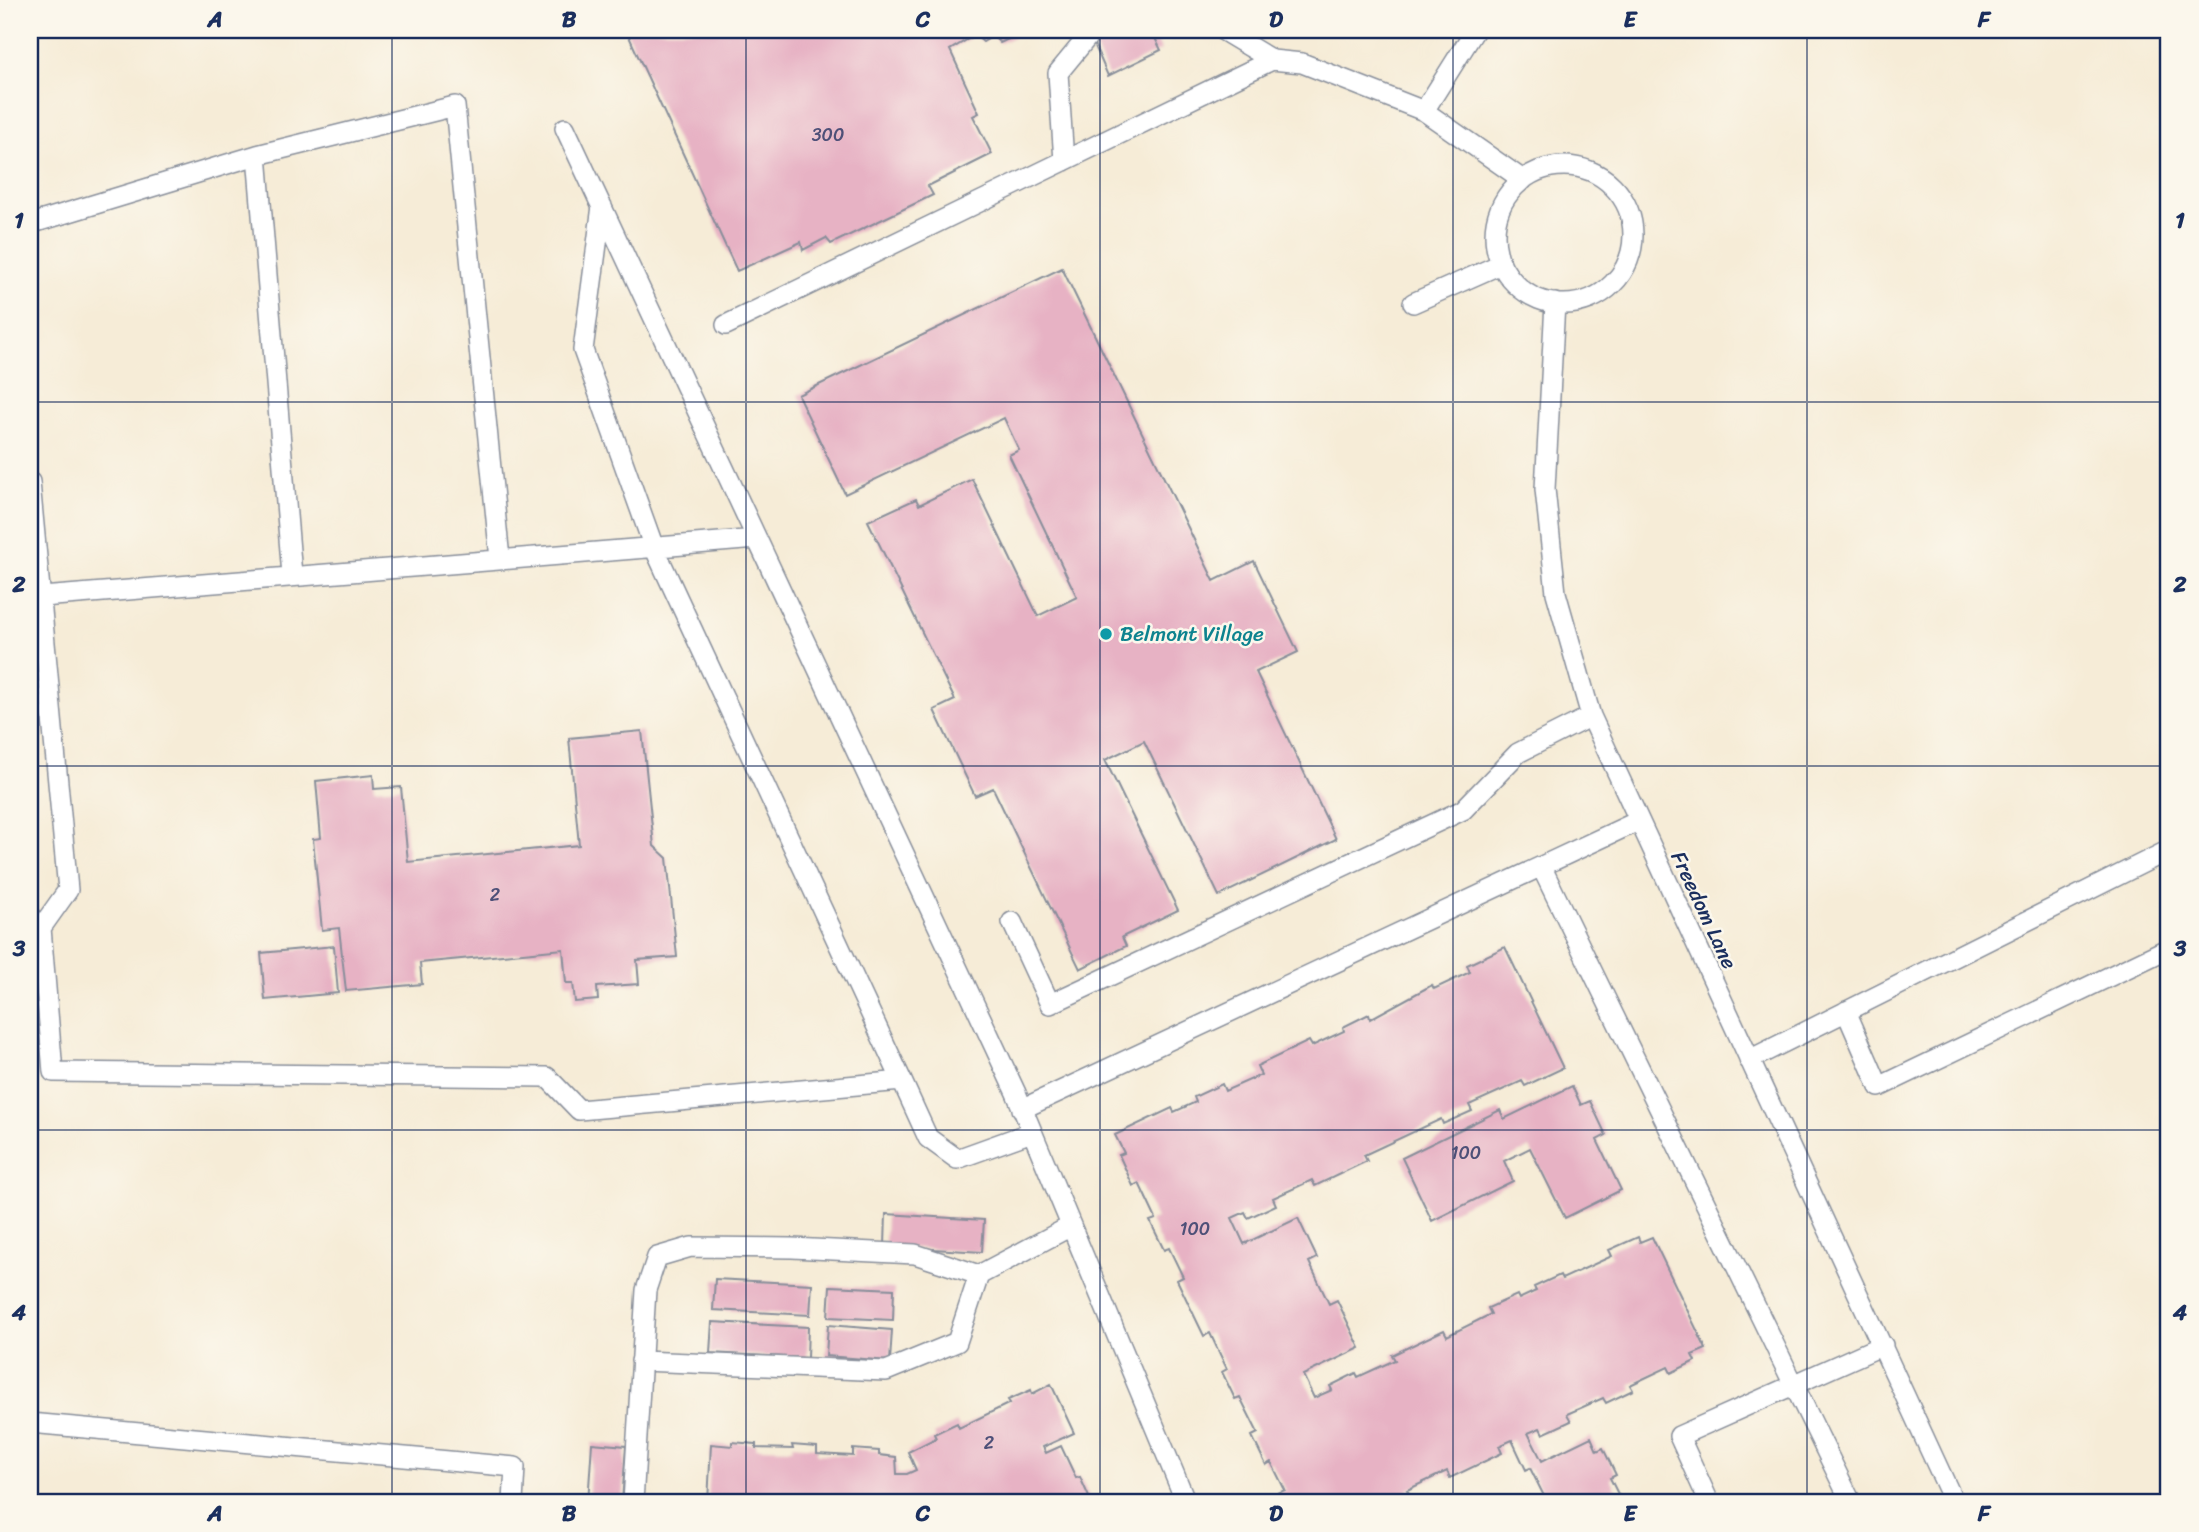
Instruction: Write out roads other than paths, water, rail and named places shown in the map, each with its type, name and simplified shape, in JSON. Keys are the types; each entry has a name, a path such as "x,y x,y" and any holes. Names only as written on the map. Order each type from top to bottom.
{"lane":[{"path":"1222,30 1272,60 1302,63 1424,111 1523,180"},
{"path":"1424,111 1475,30"},
{"path":"1064,161 1058,73 1090,34"},
{"path":"726,325 1272,60"},
{"path":"30,224 257,155 455,106 500,559"},
{"path":"565,128 1022,1109 1186,1502"},
{"path":"257,155 292,575"},
{"path":"1566,166 1588,170 1608,181 1623,198 1632,218 1633,241 1628,262 1616,282 1599,296 1577,303 1555,303 1533,296 1514,283 1502,264 1496,241 1497,218 1507,197 1523,180 1544,169 1566,166"},
{"path":"602,206 583,350 653,545 928,1138 957,1159 1032,1132"},
{"path":"1413,303 1502,264"},
{"name":"Freedom Lane","path":"1555,303 1545,489 1556,593 1591,716 1954,1502"},
{"path":"30,482 68,890 41,928 53,1072 547,1077 579,1110 902,1081"},
{"path":"42,597 653,545 757,539"},
{"path":"1012,922 1050,1003 1463,810 1518,753 1591,716"},
{"path":"1022,1109 1638,821"},
{"path":"1749,1060 2169,850"},
{"path":"1542,868 1850,1502"},
{"path":"1846,1011 1879,1087 2169,948"},
{"path":"641,1361 886,1371 957,1342 979,1275 1071,1226"},
{"path":"633,1502 646,1290 657,1257 691,1247 792,1248 915,1254 979,1275"},
{"path":"1709,1502 1679,1436 1794,1382 1883,1345"},
{"path":"30,1423 515,1467 513,1502"}],"place":[{"name":"Belmont Village","path":"1106,634"}]}
